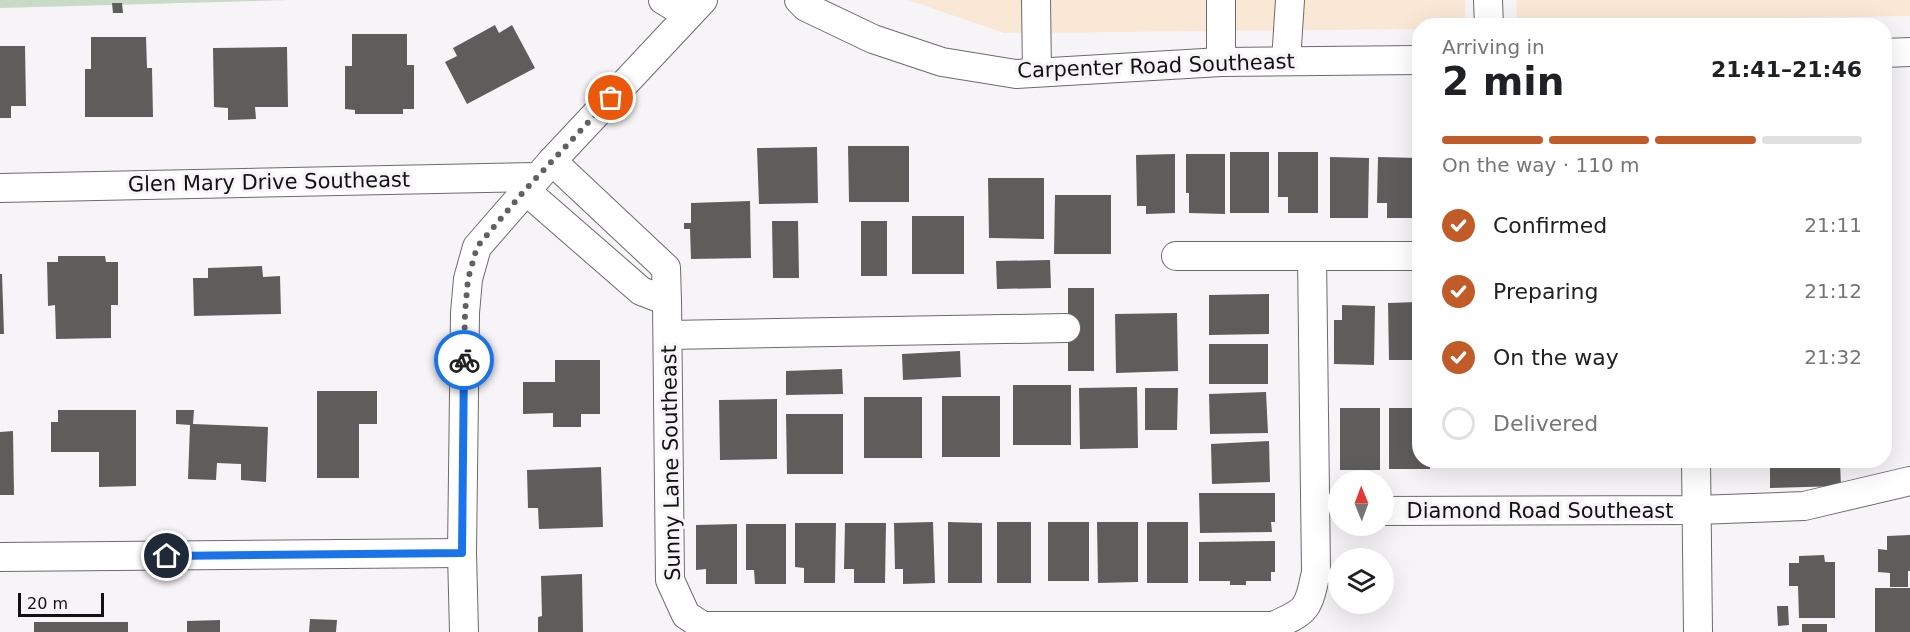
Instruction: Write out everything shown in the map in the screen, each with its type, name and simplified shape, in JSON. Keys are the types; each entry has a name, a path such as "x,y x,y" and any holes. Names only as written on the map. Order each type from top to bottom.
{"street":[{"path":"663,0 696,7"},
{"name":"Carpenter Road Southeast","path":"798,0 806,7 873,39 942,62 1016,74 1221,62 1412,60"},
{"path":"1036,0 1037,72"},
{"path":"1221,0 1221,62"},
{"path":"1286,61 1290,0"},
{"path":"1488,0 1489,18"},
{"path":"464,632 462,553 465,313 468,279 477,247 538,176 696,7"},
{"path":"1892,53 1910,52"},
{"path":"538,176 641,291 667,301"},
{"name":"Glen Mary Drive Southeast","path":"0,188 538,176"},
{"name":"Sunny Lane Southeast","path":"538,176 666,268 670,580 686,615 703,626 1273,626 1299,615 1310,599 1327,511 1312,256"},
{"path":"1176,256 1412,256"},
{"path":"668,335 1066,328"},
{"name":"Diamond Road Southeast","path":"1696,468 1698,632"},
{"name":"Diamond Road Southeast","path":"1394,511 1696,510 1804,506 1910,480"},
{"path":"0,557 462,553"}],"shaded area":[{"path":"908,0 1465,0 1465,18 1412,18 1412,29 1004,33"},
{"path":"1516,0 1910,0 1910,16 1517,18"}],"green space":[{"path":"0,0 288,0 0,8"}],"building":[{"path":"112,3 122,3 123,13 113,13"},
{"path":"495,25 499,33 512,25 535,68 467,104 445,62 457,56 453,48"},
{"path":"352,34 407,34 407,65 414,65 414,109 403,109 403,114 355,114 355,110 345,109 345,66 352,66"},
{"path":"91,37 146,37 147,68 152,68 153,117 85,117 85,69 91,69"},
{"path":"0,46 25,46 26,106 11,106 11,118 0,118"},
{"path":"287,47 288,107 255,107 256,119 228,120 228,108 214,107 213,48"},
{"path":"848,146 909,146 909,202 849,202"},
{"path":"817,147 818,203 759,204 757,148"},
{"path":"1230,152 1269,152 1269,213 1230,213"},
{"path":"1278,152 1318,152 1318,213 1288,213 1288,197 1278,197"},
{"path":"1175,154 1175,213 1146,214 1146,206 1137,206 1136,155"},
{"path":"1186,154 1225,154 1225,214 1189,213 1189,193 1186,193"},
{"path":"1330,157 1369,158 1368,218 1330,218"},
{"path":"1378,157 1412,158 1412,218 1387,218 1387,203 1377,203"},
{"path":"988,178 1044,178 1044,239 989,238"},
{"path":"1055,195 1111,195 1111,254 1054,254"},
{"path":"750,201 751,258 691,259 690,229 684,229 684,223 691,223 691,203"},
{"path":"912,216 964,216 964,274 912,274"},
{"path":"772,221 798,221 799,278 773,278"},
{"path":"861,221 887,221 887,276 861,276"},
{"path":"58,256 105,256 106,262 118,262 118,305 111,305 111,338 56,339 55,305 48,306 47,262 58,262"},
{"path":"1050,260 1051,288 997,289 996,261"},
{"path":"262,266 263,277 280,276 281,314 194,316 193,278 208,278 208,268"},
{"path":"0,274 2,274 4,334 0,334"},
{"path":"1068,288 1094,288 1094,371 1068,371"},
{"path":"1269,294 1269,334 1209,335 1209,295"},
{"path":"1412,302 1412,360 1389,360 1388,303"},
{"path":"1342,305 1375,306 1374,365 1334,364 1334,320 1342,320"},
{"path":"1177,313 1178,371 1116,373 1115,314"},
{"path":"1209,344 1268,344 1268,384 1209,384"},
{"path":"960,351 961,377 903,380 902,354"},
{"path":"555,360 600,360 600,414 581,414 581,427 553,427 553,413 523,414 523,382 555,382"},
{"path":"842,369 843,394 786,395 786,371"},
{"path":"1013,385 1071,385 1071,445 1013,445"},
{"path":"1137,387 1138,448 1080,449 1079,388"},
{"path":"1145,388 1178,388 1177,430 1145,430"},
{"path":"317,391 377,391 377,424 359,424 359,478 317,478"},
{"path":"1266,392 1268,433 1210,434 1209,394"},
{"path":"942,396 1000,396 1000,457 942,457"},
{"path":"864,397 922,397 922,458 864,458"},
{"path":"777,399 777,459 720,460 719,400"},
{"path":"1340,408 1380,408 1380,470 1340,470"},
{"path":"1389,408 1412,408 1412,468 1430,469 1389,469"},
{"path":"58,410 136,410 136,486 99,487 99,452 51,452 51,422 58,422"},
{"path":"176,410 194,410 193,424 268,427 266,482 241,480 241,464 217,463 216,480 188,479 190,425 176,424"},
{"path":"786,414 843,414 843,474 787,474"},
{"path":"13,431 14,495 0,495 0,432"},
{"path":"1269,441 1270,482 1212,484 1211,444"},
{"path":"601,467 603,527 539,529 538,508 528,508 527,470"},
{"path":"1770,468 1840,468 1841,486 1770,488"},
{"path":"1199,493 1275,493 1275,522 1271,522 1272,532 1200,533"},
{"path":"933,522 935,583 903,584 903,569 895,569 894,523"},
{"path":"948,522 982,523 982,583 948,583"},
{"path":"997,522 1031,522 1031,583 997,583"},
{"path":"1048,522 1089,522 1089,581 1048,581"},
{"path":"1097,522 1138,522 1138,582 1098,583"},
{"path":"1147,522 1188,522 1188,583 1147,583"},
{"path":"795,523 836,523 835,583 804,583 804,568 795,567"},
{"path":"845,523 886,523 885,583 854,583 854,569 844,569"},
{"path":"737,524 737,584 706,584 706,569 696,570 696,525"},
{"path":"746,524 786,524 786,584 755,584 754,570 746,570"},
{"path":"1910,535 1908,587 1890,587 1890,573 1878,572 1878,549 1887,550 1887,536"},
{"path":"1275,541 1275,572 1271,572 1271,581 1246,581 1246,585 1230,585 1230,581 1199,581 1199,542"},
{"path":"1824,555 1825,562 1835,562 1835,618 1799,618 1798,586 1789,586 1789,563 1799,563 1799,556"},
{"path":"582,574 583,632 538,632 538,617 542,616 541,576"},
{"path":"1875,588 1910,588 1910,632 1875,632"},
{"path":"1777,606 1788,606 1789,625 1778,626"},
{"path":"310,619 337,620 336,632 309,632"},
{"path":"220,620 220,632 187,632 187,621"},
{"path":"34,622 128,622 128,632 34,632"},
{"path":"1802,624 1827,624 1827,632 1802,632"}],"way so far":[{"path":"464,360 468,279 477,247 525,190 611,98"}],"route":[{"path":"167,556 462,553 464,360"}]}
